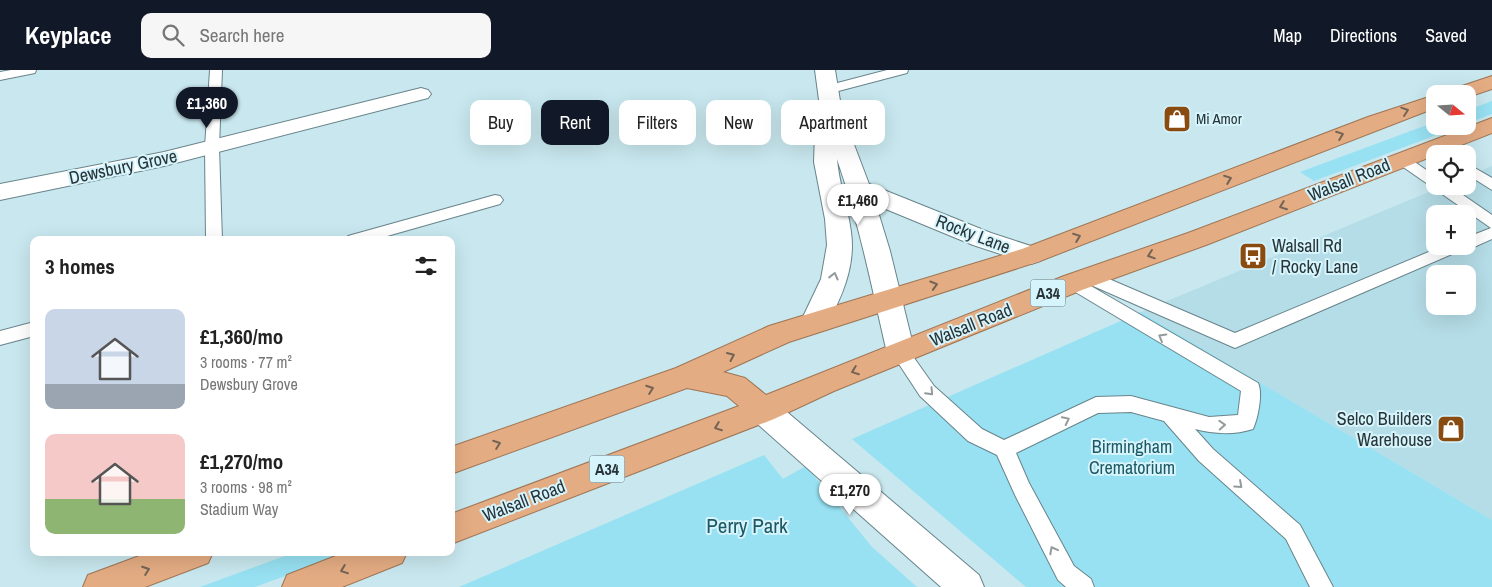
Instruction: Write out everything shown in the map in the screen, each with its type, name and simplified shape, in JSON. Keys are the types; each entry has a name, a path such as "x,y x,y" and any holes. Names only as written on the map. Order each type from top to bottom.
{"highway":[{"path":"1476,87 1492,82"},
{"name":"A34","path":"455,460 686,376 779,334 815,321 1031,255 1426,104"},
{"name":"Walsall Road","path":"1450,145 1492,125"},
{"name":"Walsall Road","path":"455,527 763,410 824,383 901,354 1081,280 1278,208 1401,159 1426,153"},
{"path":"686,376 735,386 763,410"},
{"path":"100,587 185,556"},
{"path":"299,587 380,556"}],"street":[{"path":"828,91 859,189 901,354"},
{"path":"815,321 830,292 837,264 840,235 827,170 824,133 828,91"},
{"name":"Dewsbury Grove","path":"0,192 164,159 421,94"},
{"name":"Rocky Lane","path":"859,189 982,238 1031,255"},
{"path":"763,410 967,587"}],"lane":[{"path":"0,76 30,70"},
{"path":"214,236 212,147 216,70"},
{"path":"828,91 902,70"},
{"path":"1401,159 1426,177"},
{"path":"1476,175 1492,185"},
{"path":"1452,195 1492,223"},
{"path":"368,236 495,200"},
{"path":"1476,239 1492,232"},
{"path":"1081,280 1235,341 1438,255"},
{"path":"1004,449 1096,405 1131,404 1209,425 1246,423 1251,388 1081,280"},
{"path":"0,338 30,330"},
{"path":"901,354 927,391 975,435 1004,449 1026,498 1066,573 1083,587"},
{"path":"1168,413 1206,455 1293,532 1322,587"}],"shaded area":[{"path":"1492,166 1492,520 1141,312 1426,193 1426,195 1476,195 1476,173"}],"green space":[{"path":"1492,101 1492,114 1476,120 1476,107"},
{"path":"1426,125 1426,135 1436,135 1314,181 1300,172"},
{"name":"Birmingham Crematorium","path":"1141,312 1492,520 1492,587 1026,587 852,439"},
{"name":"Perry Park","path":"764,455 783,479 806,466 872,547 917,587 459,587"},
{"path":"285,556 339,556 255,587 200,587"}],"place":[{"name":"Mi Amor","path":"1177,119"},
{"name":"Walsall Rd / Rocky Lane","path":"1253,256"},
{"name":"Selco Builders Warehouse","path":"1451,429"}]}
